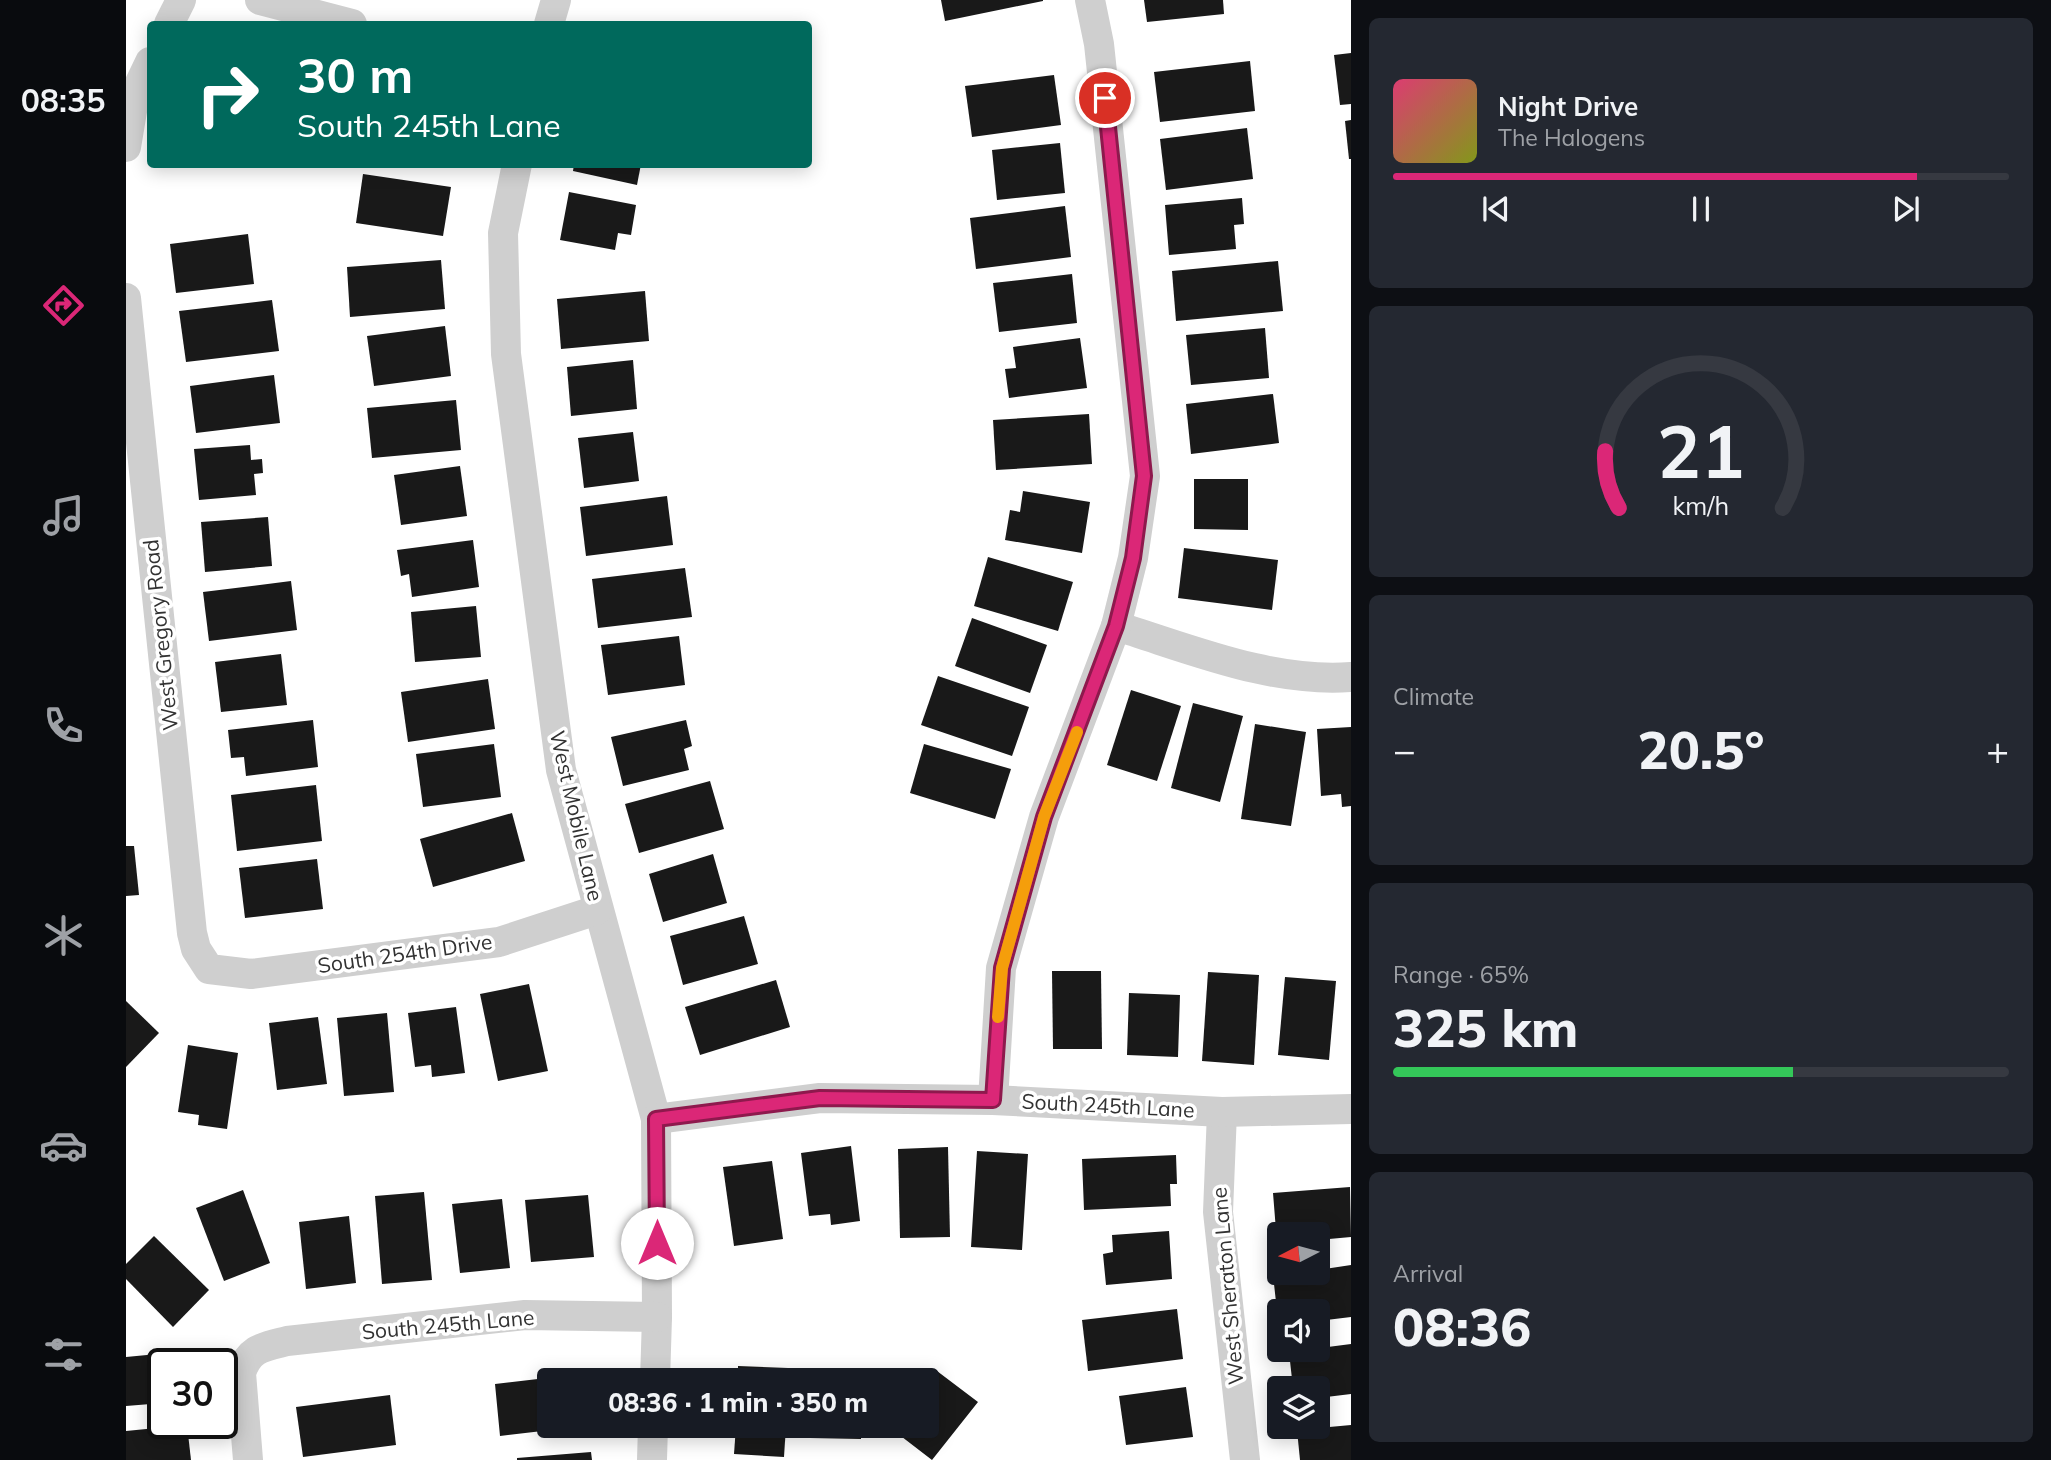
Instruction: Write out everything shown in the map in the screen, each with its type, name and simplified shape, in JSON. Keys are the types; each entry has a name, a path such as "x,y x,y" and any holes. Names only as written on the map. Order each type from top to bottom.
{"street":[{"path":"170,21 181,0"},
{"path":"260,0 340,21"},
{"path":"550,21 556,0"},
{"path":"993,1100 1002,968 1044,817 1116,626 1133,558 1144,476 1099,44 1090,0"},
{"path":"126,147 135,93 147,68"},
{"name":"West Mobile Lane","path":"516,168 502,233 506,354 561,770 656,1119 655,1368"},
{"name":"West Gregory Road","path":"126,298 191,933 196,948 209,969"},
{"path":"1116,626 1280,673 1351,677"},
{"name":"South 254th Drive","path":"209,969 251,974 499,942 597,910"},
{"name":"South 245th Lane","path":"656,1119 820,1098 993,1100 1222,1112 1351,1110"},
{"name":"West Sheraton Lane","path":"1222,1112 1217,1212 1245,1460"},
{"name":"South 245th Lane","path":"248,1460 241,1373 245,1360 264,1347 286,1341 525,1315 657,1317"},
{"path":"652,1460 653,1438"}],"building":[{"path":"941,0 1043,0 1043,1 945,21"},
{"path":"1144,0 1223,0 1224,14 1147,22"},
{"path":"1351,53 1351,104 1340,105 1334,55"},
{"path":"1250,61 1255,111 1160,122 1154,72"},
{"path":"1054,75 1061,125 972,137 965,86"},
{"path":"1351,120 1351,159 1349,159 1345,121"},
{"path":"1247,128 1253,179 1166,190 1160,139"},
{"path":"1060,143 1065,193 997,200 992,150"},
{"path":"573,168 640,168 637,185 573,171"},
{"path":"363,174 451,187 443,236 356,223"},
{"path":"569,192 636,205 631,235 618,233 615,250 560,240"},
{"path":"1242,198 1244,224 1234,225 1236,249 1169,255 1165,205"},
{"path":"1065,206 1071,257 976,269 970,218"},
{"path":"248,234 254,284 176,293 170,244"},
{"path":"441,260 445,309 350,317 347,267"},
{"path":"1278,261 1283,311 1176,321 1172,271"},
{"path":"1072,274 1077,323 999,332 993,283"},
{"path":"645,291 649,341 561,349 557,299"},
{"path":"272,300 279,351 186,362 179,311"},
{"path":"445,326 451,376 374,386 367,336"},
{"path":"1265,328 1269,378 1191,385 1186,335"},
{"path":"1080,338 1087,388 1009,398 1005,369 1016,368 1013,347"},
{"path":"633,360 637,409 571,416 567,367"},
{"path":"274,375 280,423 196,433 190,386"},
{"path":"1273,394 1279,443 1191,454 1186,404"},
{"path":"456,400 461,450 372,458 367,408"},
{"path":"1089,414 1092,464 996,470 993,420"},
{"path":"633,432 639,481 584,488 578,438"},
{"path":"250,445 251,460 262,459 263,473 254,474 256,495 199,500 194,449"},
{"path":"460,466 467,516 401,525 394,475"},
{"path":"1194,479 1248,479 1248,530 1194,529"},
{"path":"1023,491 1090,502 1082,553 1005,540 1010,510 1020,512"},
{"path":"667,496 673,545 586,556 580,507"},
{"path":"268,517 272,566 205,572 201,522"},
{"path":"473,540 479,587 412,597 409,574 401,576 397,550"},
{"path":"1184,548 1278,560 1272,610 1178,598"},
{"path":"988,557 1073,582 1058,631 974,606"},
{"path":"685,568 692,617 598,628 592,579"},
{"path":"291,581 297,630 209,641 203,592"},
{"path":"476,606 481,657 415,662 411,612"},
{"path":"972,618 1047,645 1030,693 955,666"},
{"path":"679,636 685,685 608,695 601,645"},
{"path":"281,654 287,705 221,712 215,662"},
{"path":"938,676 1029,707 1012,756 921,725"},
{"path":"488,679 495,729 408,742 401,692"},
{"path":"1131,690 1181,706 1157,781 1107,765"},
{"path":"1193,703 1243,716 1220,802 1171,788"},
{"path":"313,720 318,767 246,776 244,757 231,758 228,730"},
{"path":"686,720 692,746 684,749 689,770 623,786 611,737"},
{"path":"1255,724 1306,732 1291,826 1241,819"},
{"path":"1351,727 1351,806 1342,807 1341,794 1321,796 1317,729"},
{"path":"494,744 501,797 423,807 416,754"},
{"path":"924,744 1011,769 995,819 910,793"},
{"path":"710,781 724,829 639,853 625,804"},
{"path":"316,785 322,841 237,851 231,795"},
{"path":"512,813 525,861 433,887 420,839"},
{"path":"126,846 134,846 139,895 126,896"},
{"path":"713,854 727,903 663,922 649,874"},
{"path":"317,859 323,909 245,918 239,868"},
{"path":"744,916 758,964 683,985 670,936"},
{"path":"1052,971 1101,971 1102,1049 1053,1049"},
{"path":"1208,972 1259,975 1254,1065 1202,1061"},
{"path":"1285,977 1336,981 1329,1060 1278,1055"},
{"path":"776,980 790,1027 700,1055 685,1007"},
{"path":"529,984 548,1071 498,1081 480,994"},
{"path":"1129,993 1180,995 1178,1057 1127,1055"},
{"path":"126,1001 159,1033 126,1067"},
{"path":"456,1007 465,1073 432,1077 431,1065 415,1067 408,1013"},
{"path":"387,1013 394,1092 344,1096 337,1018"},
{"path":"318,1017 327,1084 277,1090 269,1023"},
{"path":"188,1045 238,1053 227,1129 198,1125 199,1115 178,1112"},
{"path":"851,1146 860,1221 831,1225 830,1214 809,1216 801,1153"},
{"path":"948,1147 950,1237 900,1238 898,1149"},
{"path":"977,1151 1028,1154 1022,1250 971,1247"},
{"path":"1176,1155 1177,1184 1170,1184 1171,1206 1084,1210 1082,1159"},
{"path":"772,1161 783,1239 734,1246 723,1167"},
{"path":"1350,1187 1351,1237 1330,1239 1330,1222 1275,1222 1273,1193"},
{"path":"243,1190 270,1263 224,1281 196,1208"},
{"path":"424,1192 432,1280 382,1284 375,1196"},
{"path":"588,1195 594,1257 531,1262 525,1200"},
{"path":"502,1199 510,1268 460,1273 452,1204"},
{"path":"349,1216 356,1283 306,1289 299,1222"},
{"path":"1169,1231 1172,1279 1106,1285 1103,1254 1113,1252 1112,1235"},
{"path":"154,1236 209,1290 173,1327 126,1279 126,1264"},
{"path":"1351,1265 1351,1317 1330,1320 1330,1299 1276,1299 1274,1285 1330,1285 1330,1268"},
{"path":"1177,1309 1183,1359 1088,1371 1082,1320"},
{"path":"1351,1344 1351,1394 1330,1397 1330,1376 1292,1376 1290,1362 1330,1362 1330,1347"},
{"path":"147,1355 147,1404 126,1406 126,1357"},
{"path":"738,1366 788,1368 738,1368"},
{"path":"939,1373 978,1402 932,1460 903,1438 939,1438"},
{"path":"537,1379 537,1432 500,1436 495,1384"},
{"path":"1186,1387 1193,1437 1126,1445 1119,1396"},
{"path":"390,1395 396,1445 303,1457 296,1407"},
{"path":"1351,1425 1351,1460 1300,1460 1298,1439 1330,1439 1330,1427"},
{"path":"147,1429 147,1439 189,1439 191,1460 126,1460 126,1431"},
{"path":"735,1438 785,1438 784,1457 734,1454"},
{"path":"591,1452 592,1460 517,1460 517,1458"}],"slow traffic":[{"path":"998,1017 1002,968 1044,817 1077,732"}],"route":[{"path":"657,1243 656,1119 820,1098 993,1100 1002,968 1044,817 1116,626 1133,558 1144,476 1105,98"}]}
